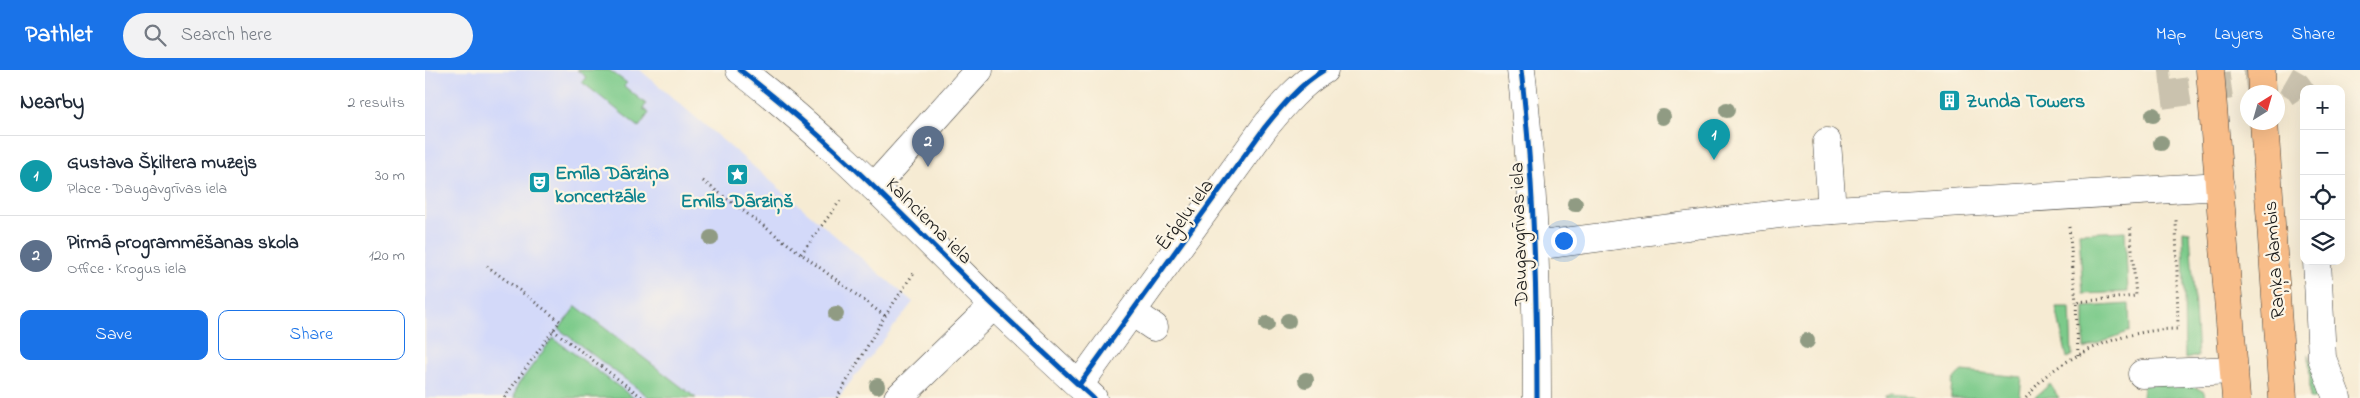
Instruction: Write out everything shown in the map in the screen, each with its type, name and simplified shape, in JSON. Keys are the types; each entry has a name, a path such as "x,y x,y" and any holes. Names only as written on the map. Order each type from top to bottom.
{"main road":[{"path":"2210,70 2236,398"},
{"path":"2261,70 2262,85"},
{"name":"Raņķa dambis","path":"2265,130 2283,398"}],"street":[{"name":"Kalnciema iela","path":"740,70 775,97 875,186 994,306 1086,392"},
{"path":"875,186 979,70"},
{"name":"Ērģeļu iela","path":"1086,392 1132,312 1265,127 1286,101 1325,70"},
{"name":"Daugavgrīvas iela","path":"1521,70 1528,129 1534,246 1537,398"},
{"path":"1827,142 1832,210"},
{"path":"1534,246 1787,213 2220,186"},
{"path":"2317,265 2322,358 2337,398"},
{"path":"897,398 994,306"},
{"path":"1132,312 1154,327"},
{"path":"2142,374 2234,370"}],"path":[{"path":"703,180 885,316"},
{"path":"801,254 845,194"},
{"path":"2026,398 2046,376 2078,354 2152,329 2178,329 2176,211"},
{"path":"2076,302 2136,296 2130,222"},
{"path":"2069,224 2076,302 2078,354"},
{"path":"487,266 559,321 504,398"},
{"path":"837,398 885,316 918,266"},
{"path":"553,330 643,398"}],"shaded area":[{"path":"425,70 640,70 913,302 838,398 425,398"}],"green space":[{"path":"577,70 609,70 627,83 624,86 646,104 643,109 649,113 639,127 582,82 586,77"},
{"path":"2125,231 2128,292 2083,294 2079,233"},
{"path":"2183,231 2190,232 2198,356 2185,359"},
{"path":"2129,304 2130,331 2084,349 2084,307"},
{"path":"576,306 696,398 650,398 559,329"},
{"path":"2056,307 2070,307 2072,355 2067,358"},
{"path":"553,338 634,398 514,398 517,386"},
{"path":"2309,354 2324,398 2310,398"},
{"path":"1962,371 2022,377 2020,396 2018,398 1951,398 1952,383"},
{"path":"2050,384 2059,398 2034,398"},
{"path":"2143,384 2190,384 2204,392 2205,398 2142,398"},
{"path":"1890,394 1914,396 1917,398 1884,398"}],"tunnel":[{"path":"2159,71 2170,70"},
{"path":"2162,95 2283,78 2297,86 2300,90"}],"cycle path":[{"path":"740,70 839,154 993,305 1093,398"},
{"path":"1079,385 1265,127 1299,89 1324,70"},
{"path":"1521,70 1534,234 1537,398"}],"place":[{"name":"Zunda Towers","path":"1950,100"},
{"name":"Gustava Šķiltera muzejs","path":"1714,160"},
{"name":"Pirmā programmēšanas skola","path":"928,167"},
{"name":"Emīls Dārziņš","path":"737,174"},
{"name":"Emīla Dārziņa koncertzāle","path":"539,183"}]}
